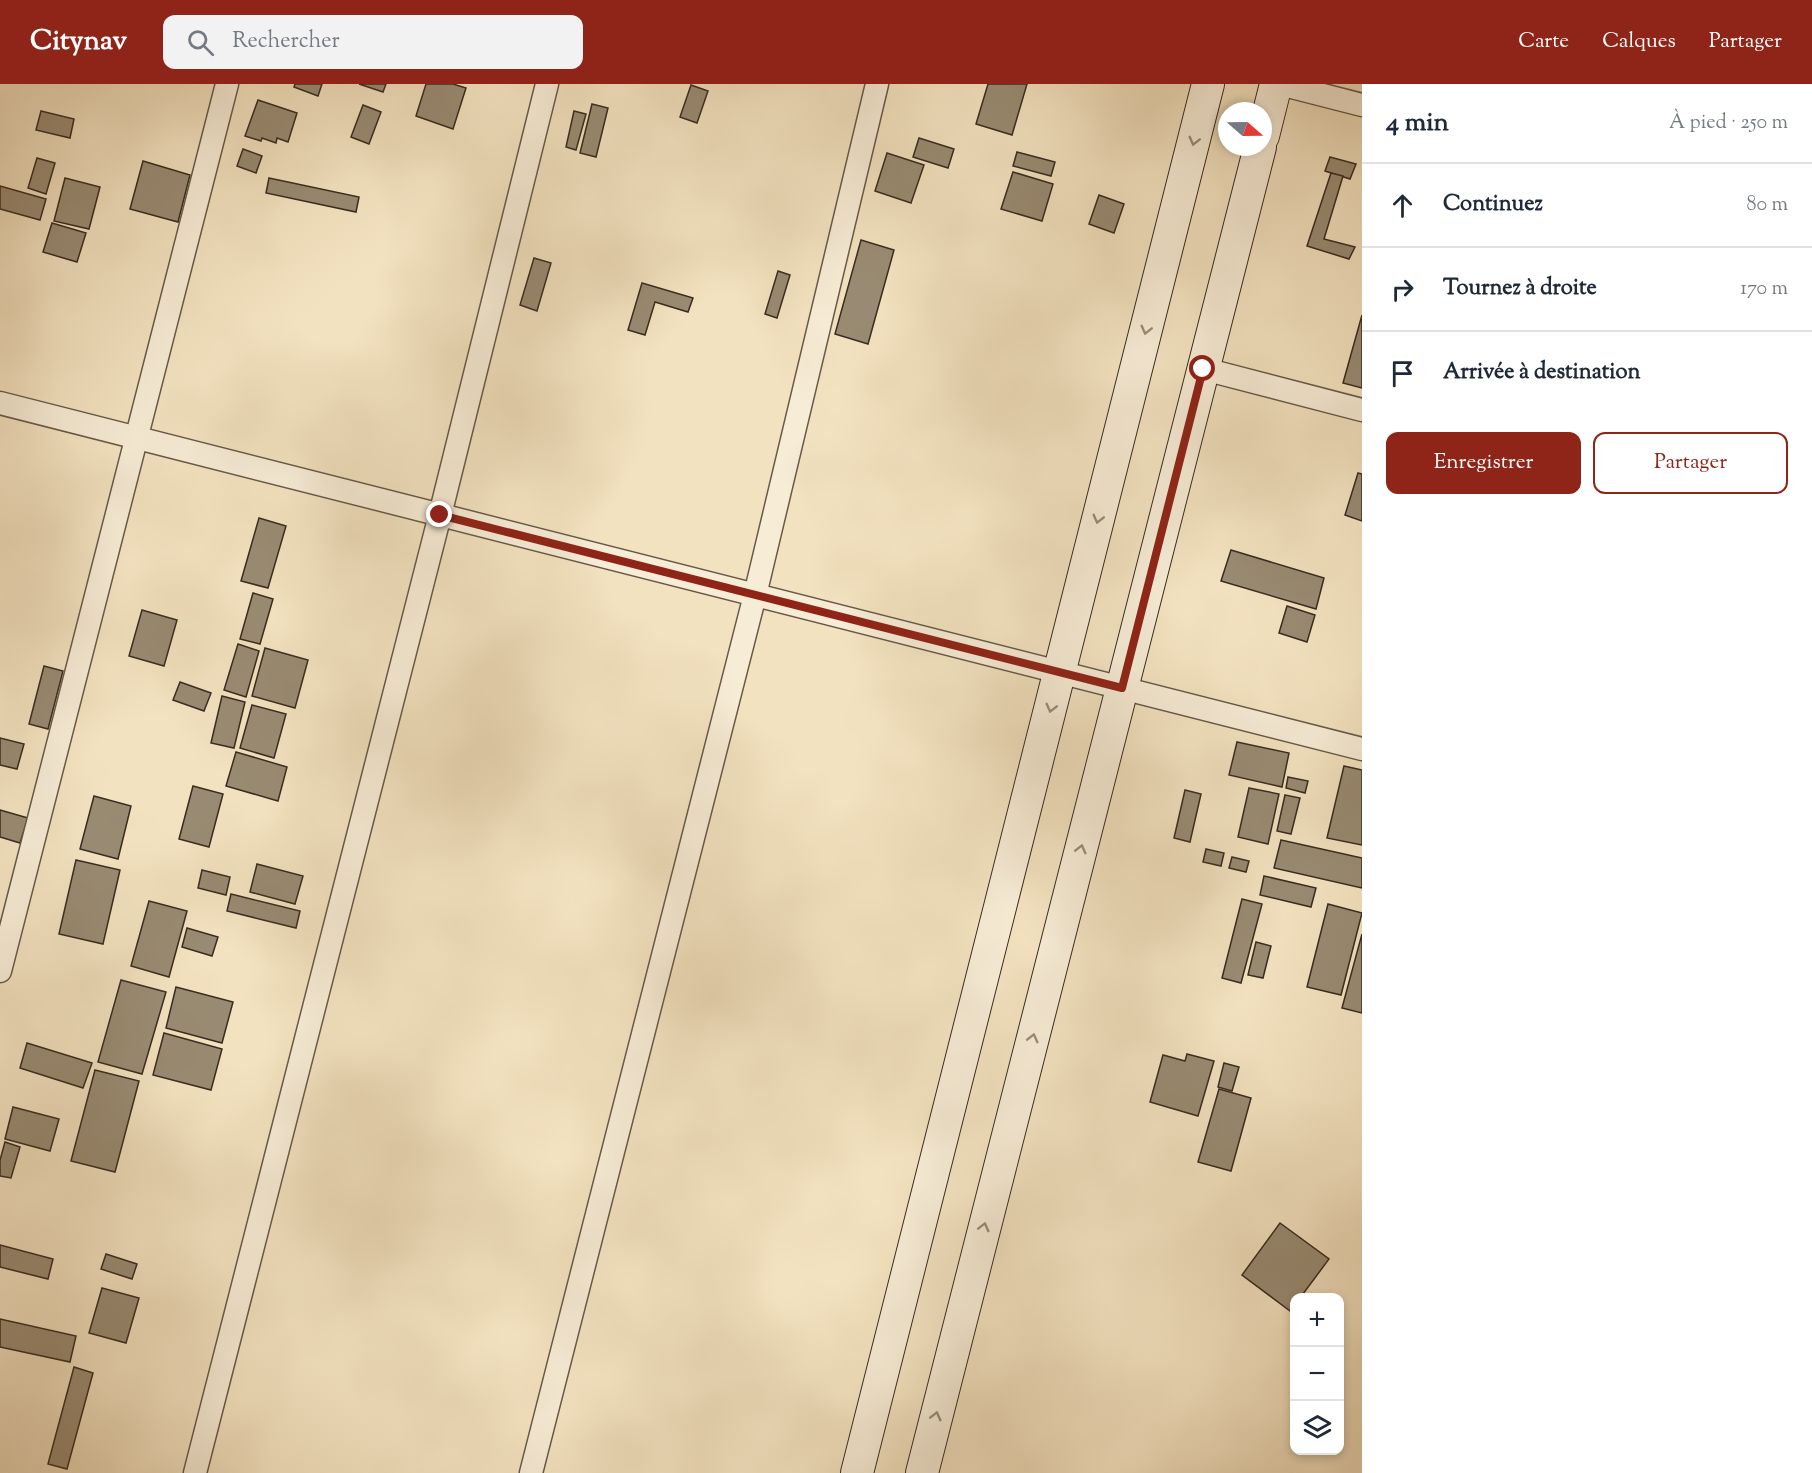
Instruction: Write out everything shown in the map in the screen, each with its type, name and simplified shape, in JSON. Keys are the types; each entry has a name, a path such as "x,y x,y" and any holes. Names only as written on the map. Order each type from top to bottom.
{"street":[{"path":"0,971 227,84"},
{"path":"195,1473 440,515 547,84"},
{"path":"531,1473 755,595 877,84"},
{"path":"858,1473 1208,84"},
{"path":"1272,105 1278,84 1362,105"},
{"path":"922,1473 1258,156"},
{"path":"1203,369 1362,410"},
{"path":"0,403 1362,749"}],"building":[{"path":"295,84 322,84 318,96 294,87"},
{"path":"359,84 386,84 383,92"},
{"path":"426,84 453,84 466,88 453,129 416,116"},
{"path":"988,84 1027,84 1012,135 976,124"},
{"path":"691,85 708,91 697,123 680,117"},
{"path":"258,100 297,113 288,142 277,138 276,143 262,138 261,141 245,136"},
{"path":"592,104 608,108 596,157 580,153"},
{"path":"363,105 381,112 369,144 351,137"},
{"path":"41,111 74,119 70,138 36,130"},
{"path":"574,111 586,114 576,150 566,147"},
{"path":"919,138 954,149 948,168 913,157"},
{"path":"243,149 262,156 256,173 237,166"},
{"path":"1017,152 1055,162 1051,176 1013,166"},
{"path":"887,153 924,165 911,203 875,191"},
{"path":"1330,157 1356,164 1350,179 1325,171"},
{"path":"37,158 55,163 46,194 28,188"},
{"path":"143,161 190,175 178,222 130,209"},
{"path":"1013,172 1053,184 1042,221 1001,209"},
{"path":"1331,173 1343,176 1324,239 1355,247 1349,259 1307,246"},
{"path":"65,178 100,187 89,229 54,221"},
{"path":"269,178 359,197 356,212 266,193"},
{"path":"0,186 46,199 40,220 0,209"},
{"path":"1099,195 1124,204 1114,233 1089,224"},
{"path":"52,223 86,233 77,262 43,252"},
{"path":"861,240 894,250 868,344 835,334"},
{"path":"534,258 551,263 537,311 520,305"},
{"path":"778,271 790,275 777,318 765,314"},
{"path":"642,283 693,298 688,312 655,302 645,335 628,330"},
{"path":"1362,315 1362,388 1343,383"},
{"path":"1358,473 1362,474 1362,521 1345,515"},
{"path":"259,518 286,526 268,588 241,581"},
{"path":"1231,550 1324,578 1316,609 1221,581"},
{"path":"253,593 273,599 260,644 240,639"},
{"path":"1287,606 1315,615 1307,642 1279,633"},
{"path":"142,610 177,620 164,666 129,656"},
{"path":"238,644 259,651 246,697 224,690"},
{"path":"265,648 308,660 295,708 252,696"},
{"path":"44,666 63,671 48,729 29,724"},
{"path":"180,682 211,693 204,711 173,700"},
{"path":"222,696 245,702 234,748 211,743"},
{"path":"252,705 286,714 274,758 240,748"},
{"path":"0,738 24,744 17,769 0,765"},
{"path":"1237,742 1289,753 1282,787 1229,775"},
{"path":"236,752 287,767 278,801 226,786"},
{"path":"1344,766 1362,770 1362,845 1327,838"},
{"path":"1288,777 1308,781 1305,793 1286,788"},
{"path":"193,786 223,794 209,847 179,839"},
{"path":"1249,788 1279,794 1268,844 1238,837"},
{"path":"1185,790 1201,794 1190,842 1174,838"},
{"path":"1285,795 1300,798 1291,834 1277,831"},
{"path":"94,796 131,806 118,859 80,849"},
{"path":"0,810 28,818 20,843 0,837"},
{"path":"1281,840 1362,858 1362,888 1274,868"},
{"path":"1206,849 1224,853 1221,866 1203,862"},
{"path":"1232,857 1249,861 1246,872 1229,868"},
{"path":"76,860 120,870 103,944 59,934"},
{"path":"257,864 303,876 295,904 250,892"},
{"path":"202,870 230,877 226,895 198,888"},
{"path":"1264,876 1316,888 1311,907 1260,895"},
{"path":"231,894 300,911 296,928 227,911"},
{"path":"1242,899 1262,904 1241,983 1222,978"},
{"path":"149,901 187,911 169,977 131,966"},
{"path":"1328,904 1362,913 1341,995 1307,987"},
{"path":"187,928 218,937 212,956 182,947"},
{"path":"1362,934 1362,1013 1342,1008"},
{"path":"1256,942 1271,946 1263,978 1248,975"},
{"path":"121,980 166,992 142,1074 98,1062"},
{"path":"176,987 233,1002 222,1043 166,1028"},
{"path":"164,1033 222,1049 211,1090 153,1075"},
{"path":"27,1043 92,1063 83,1088 20,1068"},
{"path":"1187,1054 1214,1061 1198,1116 1150,1102 1163,1055 1185,1061"},
{"path":"1224,1063 1239,1067 1232,1091 1218,1087"},
{"path":"95,1070 139,1081 115,1172 71,1161"},
{"path":"1219,1089 1251,1098 1231,1171 1198,1162"},
{"path":"13,1107 59,1119 50,1151 5,1139"},
{"path":"5,1142 20,1147 11,1178 0,1176 0,1160"},
{"path":"1280,1223 1329,1259 1304,1293 1290,1293 1290,1311 1242,1275"},
{"path":"0,1245 53,1259 48,1279 0,1267"},
{"path":"106,1254 137,1264 132,1279 101,1269"},
{"path":"102,1288 139,1298 126,1343 89,1333"},
{"path":"0,1319 76,1336 70,1362 0,1347"},
{"path":"74,1367 93,1373 67,1469 48,1464"}],"route":[{"path":"440,515 1122,688 1203,369"}]}
